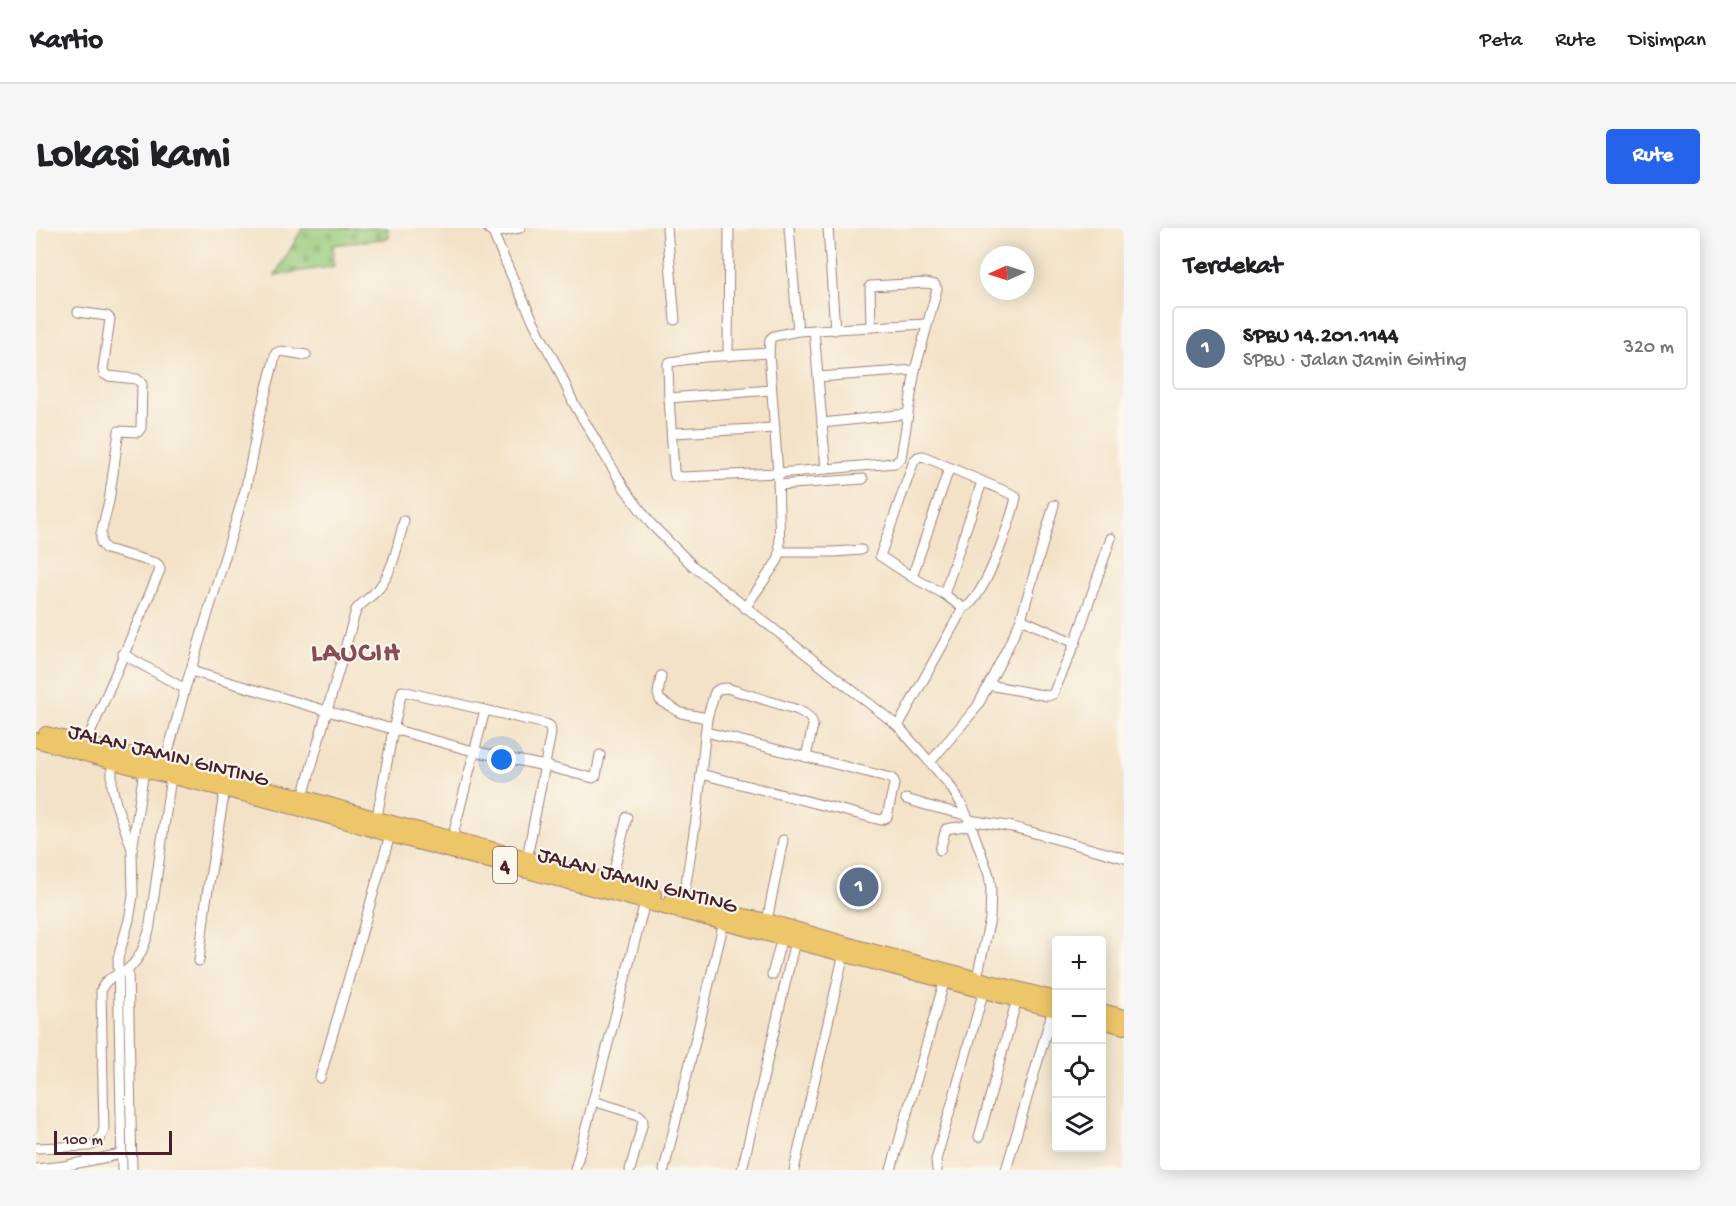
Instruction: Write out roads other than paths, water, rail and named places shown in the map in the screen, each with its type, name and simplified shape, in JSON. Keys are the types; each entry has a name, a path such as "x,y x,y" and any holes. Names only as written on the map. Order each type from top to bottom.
{"highway":[{"name":"JALAN JAMIN GINTING","path":"36,732 303,796 376,825 390,835 945,979 981,984 1017,999 1052,1005"},
{"name":"JALAN JAMIN GINTING","path":"36,740 171,777 376,825 452,839 527,858 683,902 767,921 1052,1005"},
{"path":"1106,1012 1124,1017"},
{"path":"1106,1022 1124,1027"}],"street":[{"path":"520,228 490,231 574,404 625,489 651,524 693,566 898,726 949,784 968,820 989,875 990,919 981,984 936,1160 937,1170"},
{"path":"666,228 675,320"},
{"path":"728,356 729,228"},
{"path":"789,228 798,331"},
{"path":"828,228 835,330"},
{"path":"769,353 704,357 668,364 674,471 677,476 778,473 895,463 902,454 915,370 937,289 933,283 870,286 872,327"},
{"path":"78,312 107,316 110,319 104,374 137,379 142,384 141,429 138,432 119,431 109,501 100,541 106,549 156,563 160,570 86,743"},
{"path":"745,608 778,560 780,552 778,473 769,341 774,336 798,331 926,324"},
{"path":"814,330 826,469"},
{"path":"165,763 246,487 260,414 276,353 281,351 306,355"},
{"path":"818,377 915,370"},
{"path":"669,398 771,390"},
{"path":"822,423 907,414"},
{"path":"672,433 775,428"},
{"path":"923,456 949,469 1014,495 1016,500 990,573 974,601 969,607 963,608 944,594 881,557 882,548 916,458 923,456"},
{"path":"912,577 949,469"},
{"path":"778,485 863,479"},
{"path":"944,594 981,482"},
{"path":"930,761 977,707 989,685 1021,619 1054,506"},
{"path":"303,796 356,610 376,592 385,580 395,557 404,521"},
{"path":"989,685 1052,695 1075,643 1111,538"},
{"path":"780,552 861,550"},
{"path":"898,726 963,608"},
{"path":"1021,619 1075,643"},
{"path":"123,654 185,689"},
{"path":"191,671 393,730 592,778 596,776 600,755"},
{"path":"662,676 658,694 660,700 681,713 706,718"},
{"path":"683,902 697,813 706,718 717,690 722,688 798,710 808,716 813,721 806,756"},
{"path":"376,825 402,691 550,726 551,733 527,858"},
{"path":"452,839 485,710"},
{"path":"701,774 879,820 886,818 894,784 892,778 706,732"},
{"path":"112,761 112,786 116,804 132,851"},
{"path":"122,1170 118,958 133,896 132,851 144,770"},
{"path":"36,1148 89,1146 96,1144 102,1138 104,1129 101,991 106,980 128,970 144,947 149,931 171,777"},
{"path":"199,961 206,901 225,789"},
{"path":"906,799 968,820 1013,827 1124,858"},
{"path":"612,883 627,817"},
{"path":"940,850 946,830 968,820"},
{"path":"320,1078 390,835"},
{"path":"767,921 783,840"},
{"path":"575,1170 645,902"},
{"path":"664,1170 724,922"},
{"path":"772,975 788,939"},
{"path":"742,1170 788,939"},
{"path":"794,1170 844,953"},
{"path":"128,970 132,1170"},
{"path":"891,1170 945,979"},
{"path":"979,1137 1017,999"},
{"path":"1006,1170 1052,1016"},
{"path":"593,1101 642,1118 643,1122 630,1170"},
{"path":"36,1169 64,1166 121,1154"}],"place":[{"name":"SPBU 14.201.1144","path":"859,887"}],"district":[{"name":"LAUCIH","path":"356,650"}]}
